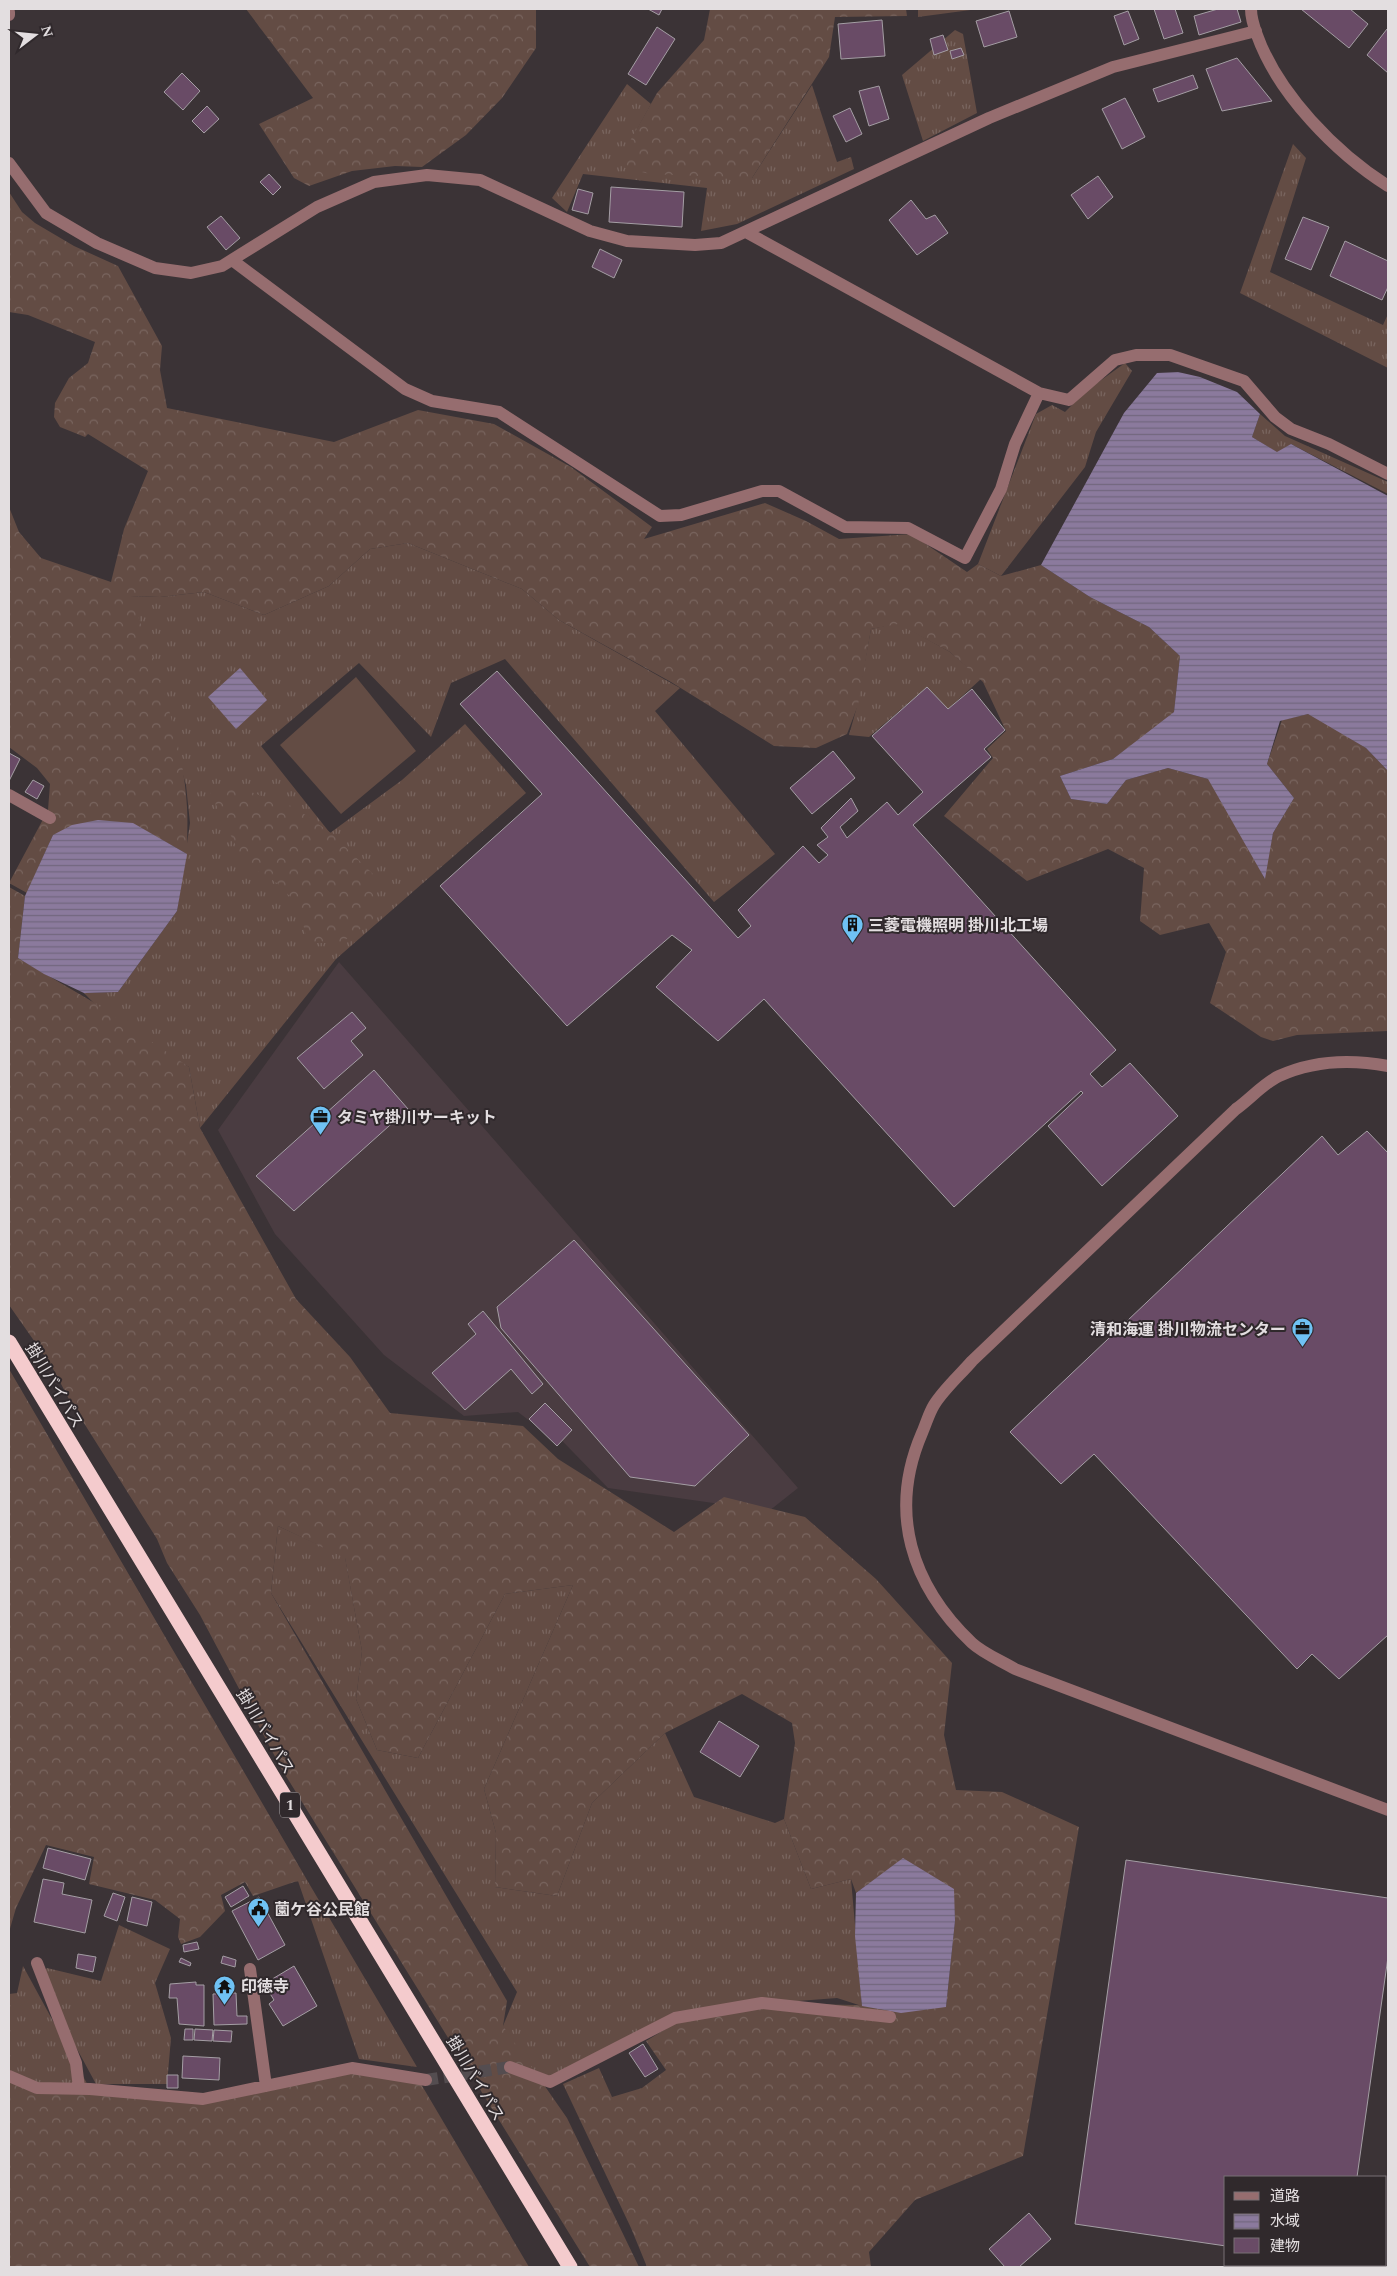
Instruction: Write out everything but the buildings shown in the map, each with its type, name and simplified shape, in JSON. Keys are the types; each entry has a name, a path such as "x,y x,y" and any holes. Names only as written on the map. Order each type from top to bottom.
{"highway":[{"name":"掛川バイパス","path":"9,1342 570,2267"}],"street":[{"path":"1251,9 1263,53 1288,92 1324,133 1367,173 1388,186"},
{"path":"9,163 46,213 97,243 155,268 191,273 222,266 317,207 374,182 427,175 480,180 590,231 627,240 695,244 721,243 989,118 1113,67 1256,31"},
{"path":"746,232 1039,393 1069,400 1115,360 1136,355 1170,355 1244,381 1275,417 1291,429 1329,444 1388,474"},
{"path":"232,260 405,388 432,401 499,412 660,516 681,515 762,491 779,491 845,527 908,528 965,558 1001,489 1015,444 1039,393"},
{"path":"9,795 50,818"},
{"path":"1388,1066 1366,1062 1324,1062 1278,1077 1236,1109 966,1368 934,1405 912,1458 907,1492 907,1528 917,1565 937,1606 974,1645 1015,1669 1388,1810"},
{"path":"37,1963 76,2063 79,2088"},
{"path":"250,1969 266,2086"},
{"path":"510,2067 550,2082 675,2018 745,2005 762,2003 890,2017"},
{"path":"9,2076 37,2088 79,2088 203,2099 352,2068 426,2080"}],"shaded area":[{"name":"タミヤ掛川サーキット","path":"339,962 798,1488 769,1511 608,1488 538,1416 531,1422 518,1412 464,1416 384,1355 275,1234 218,1130"}],"green space":[{"path":"246,9 536,9 536,48 502,98 466,135 422,167 395,166 352,171 309,186 294,178 259,124 313,98"},
{"path":"710,9 906,9 907,16 835,17 829,57 752,178 650,174 622,167 630,141 657,93 704,40"},
{"path":"918,9 978,9 918,17"},
{"path":"955,30 963,34 977,113 923,141 902,75"},
{"path":"627,84 651,104 635,133 752,178 812,85 837,162 851,157 854,169 737,224 701,231 707,188 583,174 567,212 552,198"},
{"path":"1293,144 1306,158 1270,272 1383,325 1388,314 1388,368 1240,293"},
{"path":"9,192 22,212 35,223 74,246 118,266 162,346 160,370 167,408 334,442 418,410 494,424 571,467 652,527 644,539 765,503 806,521 839,539 911,534 967,572 978,564 1001,576 1041,565 1090,597 1149,627 1180,656 1174,712 1113,759 1060,776 1071,799 1107,804 1126,780 1168,768 1208,779 1229,795 1264,878 1273,833 1294,798 1267,764 1282,720 1308,714 1315,716 1366,748 1388,771 1388,1031 1297,1035 1273,1041 1261,1037 1210,1003 1226,952 1209,923 1160,935 1140,921 1144,868 1108,849 1027,881 944,816 993,758 987,749 1006,731 983,682 950,652 898,624 871,629 858,705 847,734 816,748 774,746 671,682 559,620 522,589 408,543 370,549 329,586 264,615 204,592 160,597 131,596 166,700 180,754 187,807 187,854 139,827 53,835 27,893 9,883 48,810 50,784 37,768 9,747 9,507 19,532 41,558 111,582 124,529 148,471 88,434 85,437 60,427 54,417 55,403 69,378 88,363 95,342 28,315 9,312"},
{"path":"1125,363 1132,371 1096,432 1085,467 1001,576 978,564 1036,414 1052,405 1065,412 1086,391"},
{"path":"1260,414 1285,436 1388,482 1388,494 1291,444 1278,453 1252,437"},
{"path":"408,543 522,589 559,620 680,688 655,711 775,854 714,902 505,659 451,683 431,737 359,663 261,746 330,833 402,780 465,724 526,793 336,959 200,1128 189,1067 112,1022 84,993 118,992 177,911 190,823 186,785 130,596 160,597 204,592 264,615 329,586 370,549"},
{"path":"898,623 950,652 981,679 948,709 927,687 869,737 849,735 856,710 871,629"},
{"path":"356,677 416,751 341,814 280,745"},
{"path":"242,789 294,807 331,833 373,874 375,918 341,943 308,943 298,905 277,883 244,863 210,792"},
{"path":"9,887 25,896 18,958 93,1002 189,1067 200,1128 296,1299 350,1357 390,1413 523,1426 558,1459 674,1532 724,1497 805,1517 876,1579 952,1663 944,1735 956,1790 1002,1792 1079,1827 1023,2156 915,2200 869,2252 871,2267 647,2267 631,2228 563,2084 599,2068 612,2097 642,2088 666,2070 646,2041 687,2016 762,2003 946,2007 955,1921 953,1889 903,1859 856,1893 851,1879 811,1889 784,1819 795,1743 792,1723 742,1694 665,1733 592,1803 557,1896 495,1887 496,1833 484,1789 573,1585 505,1594 418,1758 377,1750 356,1699 362,1651 345,1558 278,1526 271,1593 507,2001 503,2026 567,2118 639,2267 590,2267 281,1768 200,1615 167,1563 157,1539 70,1401 51,1365 9,1305"},
{"path":"9,1369 307,1880 294,1882 253,1896 245,1882 221,1895 225,1911 200,1937 181,1944 178,1937 180,1919 155,1900 89,1884 94,1857 46,1845 16,1908 9,1932"},
{"path":"278,1526 345,1557 362,1651 356,1699 377,1750 418,1758 505,1594 573,1585 484,1789 496,1833 495,1887 557,1896 592,1803 665,1733 694,1797 775,1823 784,1819 811,1889 851,1879 862,2006 837,1998 745,2005 670,2020 550,2082 508,2055 503,2026 517,1992 271,1593"},
{"path":"307,1880 417,2067 359,2059 298,1881"},
{"path":"119,1925 170,1949 155,1983 171,2038 167,2084 96,2084 38,1977 47,1968 101,1981"},
{"path":"23,1966 90,2089 37,2088 9,2076 9,1994 17,1993"},
{"path":"352,2072 421,2084 529,2267 9,2267 9,2080 203,2099"}],"water":[{"path":"1178,372 1200,377 1237,392 1260,414 1252,437 1277,452 1291,444 1388,496 1388,771 1366,748 1308,714 1280,721 1267,764 1294,798 1273,833 1265,879 1208,779 1168,768 1126,780 1107,804 1071,799 1060,776 1113,759 1174,712 1180,656 1149,627 1090,597 1041,565 1124,413 1157,373"},
{"path":"240,668 267,700 236,729 208,697"},
{"path":"98,820 133,823 187,854 177,911 118,992 84,993 44,974 18,958 25,896 53,835 72,825"},
{"path":"903,1858 954,1889 955,1921 946,2007 901,2013 862,2006 855,1936 856,1893"}],"tunnel":[{"path":"426,2080 510,2067"}],"place":[{"name":"三菱電機照明 掛川北工場","path":"852,944"},
{"name":"タミヤ掛川サーキット","path":"321,1136"},
{"name":"清和海運 掛川物流センター","path":"1302,1348"},
{"name":"薗ケ谷公民館","path":"258,1928"},
{"name":"印徳寺","path":"225,2005"}]}
